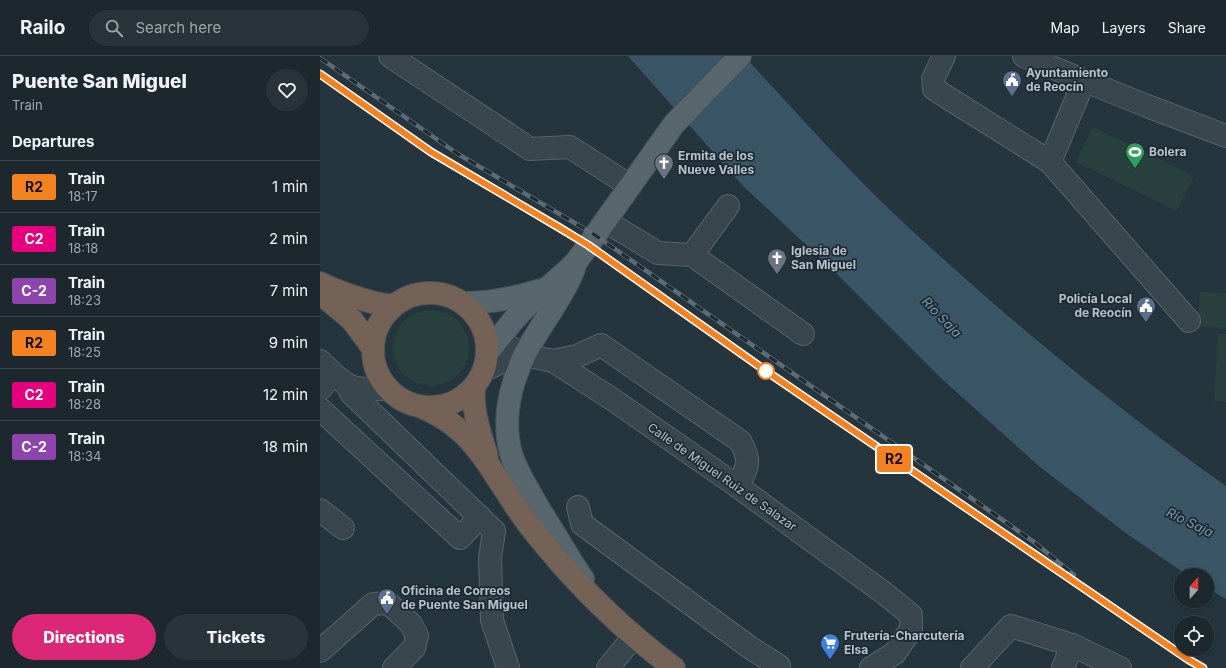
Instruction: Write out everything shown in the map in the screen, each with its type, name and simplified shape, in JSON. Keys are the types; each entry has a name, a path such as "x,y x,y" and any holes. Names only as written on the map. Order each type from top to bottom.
{"highway":[{"path":"320,283 339,292 390,306 411,296 429,293 446,295 463,303 476,317 485,357 473,399 477,423 487,456 495,474"},
{"path":"320,293 352,320 372,347"},
{"path":"395,304 382,318 377,327 372,347 375,369 378,376 387,388 403,401 436,413 459,429 479,452 512,501 545,545 600,604 634,636 674,668"},
{"path":"422,407 436,407 451,404 467,394 485,357"}],"main road":[{"path":"485,357 522,310 546,288 568,271 577,261 674,124 740,56"},
{"path":"577,261 561,295 525,355 513,383 508,404 508,437 511,454 517,468 544,517 600,604"},
{"path":"463,303 497,301 546,288"}],"street":[{"path":"390,56 530,149 570,147 630,186"},
{"path":"944,56 933,79 934,89 1050,162 1189,321"},
{"path":"1024,56 1226,136"},
{"path":"1050,162 1084,81"},
{"path":"692,255 728,206"},
{"path":"605,221 658,253 692,255 803,334"},
{"path":"554,361 577,356 601,345 740,442 747,454 746,470 737,486"},
{"path":"485,357 503,361 525,355"},
{"path":"485,357 525,355"},
{"name":"Calle de Miguel Ruiz de Salazar","path":"525,355 554,361 618,404 737,486 884,593 911,615 911,629 895,653 870,668"},
{"path":"330,377 362,389 387,388"},
{"path":"330,377 351,393 494,531 490,558 492,620 508,668"},
{"path":"320,409 460,538 480,517"},
{"path":"578,507 582,524 752,649 780,667"},
{"path":"320,510 344,528"},
{"path":"320,651 373,604 388,603 411,624 417,636 414,648 394,668"},
{"path":"972,668 1011,626 1072,645 1120,668"},
{"path":"608,668 634,636"},
{"path":"1063,668 1072,645"}],"green space":[{"name":"Bolera","path":"1093,127 1194,176 1177,211 1076,162"},
{"path":"1200,292 1226,293 1226,328 1198,326"},
{"path":"431,310 445,313 458,321 466,334 469,348 466,362 458,375 445,383 431,386 417,383 404,375 396,362 393,348 396,334 404,321 417,313"},
{"path":"1218,334 1226,334 1226,402 1214,401"}],"water":[{"name":"Río Saja","path":"628,56 744,56 864,184 944,260 1062,361 1143,425 1226,486 1226,599 1214,592 1214,568 1177,568 1127,534 1040,467 943,380 836,273 743,186"}],"railway":[{"path":"320,58 458,154 595,235 1034,542 1074,575"},
{"path":"320,74 431,152 588,245 766,371 1189,660 1203,668"}],"train":[{"name":"R2","path":"320,74 431,152 588,245 766,371 1189,660 1203,668"}],"place":[{"name":"Ayuntamiento de Reocín","path":"1012,97"},
{"name":"Bolera","path":"1135,169"},
{"name":"Ermita de los Nueve Valles","path":"664,180"},
{"name":"Iglesia de San Miguel","path":"777,275"},
{"name":"Policía Local de Reocín","path":"1146,323"},
{"name":"Oficina de Correos de Puente San Miguel","path":"387,615"},
{"name":"Frutería-Charcutería Elsa","path":"830,660"}]}
